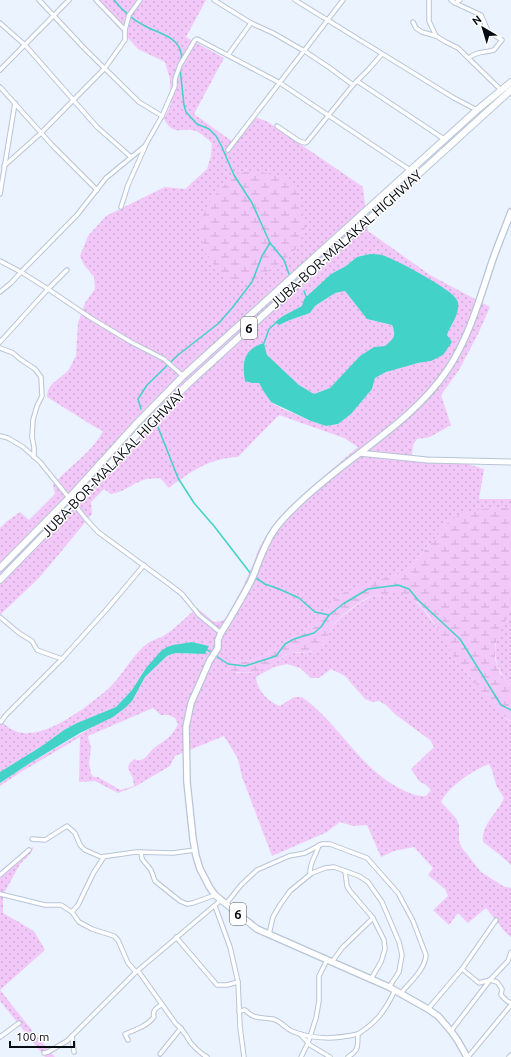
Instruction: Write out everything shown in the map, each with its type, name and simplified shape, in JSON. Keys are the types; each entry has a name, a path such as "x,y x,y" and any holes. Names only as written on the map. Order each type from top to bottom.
{"highway":[{"name":"JUBA-BOR-MALAKAL HIGHWAY","path":"0,568 69,498 136,424 183,376 410,170 477,110 511,82"},
{"name":"JUBA-BOR-MALAKAL HIGHWAY","path":"0,580 74,504 142,429 184,387 511,90"}],"main road":[{"name":"6","path":"467,1057 451,1031 438,1016 428,1009 389,987 257,929 215,895 200,869 195,850 188,782 186,727 191,703 210,660 218,648 218,640 221,633 257,568 264,547 280,523 306,495 387,432 420,402 431,391 448,369 462,346 493,258 508,227 511,212"}],"street":[{"path":"39,0 85,49 139,102 162,116"},
{"path":"0,70 69,0"},
{"path":"96,0 125,30"},
{"path":"4,166 41,133 105,68 125,40 125,30 130,15 140,0"},
{"path":"214,0 251,23 274,33 304,51 353,85"},
{"path":"295,0 454,98 477,110"},
{"path":"228,150 343,0"},
{"path":"429,0 429,21 436,36"},
{"path":"451,0 481,15 488,31 502,40 494,50 482,51 469,58"},
{"path":"455,3 460,0"},
{"path":"413,22 416,28 422,32 436,36 458,48 501,90"},
{"path":"0,23 25,45 98,127 131,157"},
{"path":"228,55 251,23"},
{"path":"121,207 128,185 145,146 162,116 175,86 175,79 180,65 194,40 197,39 280,83 360,135 410,170"},
{"path":"277,126 305,143 353,85 382,54"},
{"path":"357,81 444,140"},
{"path":"0,87 41,133 97,190"},
{"path":"0,194 15,103"},
{"path":"0,292 11,283 77,215 106,178 145,146"},
{"path":"0,261 21,272 91,318 131,342 164,359 183,376"},
{"path":"0,342 67,270"},
{"path":"0,348 14,353 35,369 41,377 42,396 33,420 32,437 34,457"},
{"path":"0,436 8,438 23,447 52,476 98,532 182,594 199,615 221,633"},
{"path":"359,453 427,460 511,462"},
{"path":"0,722 62,659 144,565"},
{"path":"0,617 19,633 32,641 37,650 62,659"},
{"path":"32,839 45,840 67,826 75,833 80,846 95,855 104,857 141,852 174,853 195,850"},
{"path":"44,1052 48,1052 67,1041 176,937 215,906 224,902 257,870 290,856 305,853 322,844 330,844 367,858 398,893 406,906 426,955 426,961 401,993"},
{"path":"310,874 309,866 319,845"},
{"path":"0,875 30,850"},
{"path":"141,852 142,859 150,870 155,881 180,901 187,904 193,903 215,895"},
{"path":"72,912 78,905 94,872 104,857"},
{"path":"269,934 273,917 280,905 290,891 310,874 325,868 334,867 359,876 368,882 382,902 399,942 402,955 399,972 389,987"},
{"path":"345,871 347,886 373,918 384,940 385,950 381,962 371,979"},
{"path":"0,894 44,905 61,904 72,912 79,922 92,929 114,936 118,940 128,963 138,972 191,1043 207,1057"},
{"path":"215,906 226,933 238,982 239,1011 244,1057"},
{"path":"301,1057 308,1043 316,1018 319,1001 319,976 329,961 373,918"},
{"path":"428,1009 462,969 496,920"},
{"path":"176,937 217,985 227,986 238,982"},
{"path":"451,1031 490,980 508,961 511,952"},
{"path":"462,969 479,983 490,980 497,982 502,989 501,995 511,1004 467,1057"},
{"path":"239,1011 245,1010 251,1015 274,1019 293,1032 300,1034 320,1039 338,1039 358,1034 369,1027 380,1017 395,990"},
{"path":"128,1040 125,1034 144,1026 154,1017 153,1013 155,1009 162,1004"},
{"path":"0,1037 19,1023"},
{"path":"160,1054 181,1028"},
{"path":"300,1034 308,1043 330,1057"},
{"path":"348,1057 355,1052 358,1047 358,1034"},
{"path":"72,1036 74,1052"}],"green space":[{"path":"93,0 206,0 186,37 224,58 194,114 236,144 253,116 268,122 363,187 368,231 430,275 490,307 459,370 441,395 451,425 430,437 417,439 413,445 412,455 451,459 484,469 479,499 511,499 511,509 501,507 430,544 411,567 395,576 332,602 320,620 309,631 295,636 270,652 250,661 242,662 236,673 251,673 272,665 289,653 311,652 323,645 333,625 340,618 370,597 396,591 411,597 423,609 445,639 456,661 507,719 511,721 511,865 483,842 483,836 487,824 504,798 496,785 489,764 476,770 455,785 444,796 441,802 456,818 459,825 459,841 462,848 481,872 503,886 511,888 511,937 486,908 468,923 458,913 449,925 433,910 448,896 445,889 428,875 433,868 414,847 394,851 381,857 367,825 353,826 340,822 327,832 272,856 242,777 238,759 224,736 175,756 170,766 136,786 118,793 95,781 79,782 80,737 0,786 0,783 30,763 96,725 132,701 145,677 167,656 175,653 205,654 209,646 192,642 167,647 146,668 132,690 116,707 64,730 42,746 0,772 0,720 8,727 18,732 29,733 41,731 53,726 78,712 108,689 143,647 169,632 197,608 214,622 222,621 226,618 243,587 259,548 269,531 308,490 358,447 344,438 279,415 238,457 218,460 201,466 169,488 160,478 143,480 120,492 111,494 104,489 91,502 92,514 40,577 0,615 0,528 20,512 29,520 55,494 53,485 87,453 103,431 47,397 48,390 52,384 68,371 76,356 78,323 85,303 95,289 94,277 84,265 80,256 88,236 106,216 165,187 185,189 207,169 211,156 212,143 196,131 175,130 168,125 164,119 171,104 170,79 165,62 138,49","holes":["370,254 382,255 415,271 452,324 431,361 402,367 375,378 372,389 351,414 338,424 326,426 281,408 271,402 259,383 264,343 267,355 299,385 314,394 330,388 360,356 374,347 385,346 392,339 394,335 392,325 367,319 345,291 335,293 315,306 310,313 279,325 275,322 302,306 304,299 331,274 346,266 357,257","287,664 300,668 311,678 319,678 331,669 345,676 365,699 372,702 379,701 386,705 396,715 430,740 434,747 411,769 419,781 431,790 426,796 411,794 388,781 374,770 328,720 302,697 294,697 280,706 271,702 261,691 256,677 274,667","153,708 161,715 169,715 175,718 178,724 171,735 154,748 146,757 140,760 134,759 129,764 128,768 133,778 134,786 120,790 91,774 89,763 91,748 88,736"]},
{"path":"253,170 282,177 298,193 305,227 299,246 284,260 252,282 224,278 204,252 199,223 211,199 234,175"},
{"path":"501,507 511,509 511,607 495,645 495,659 500,673 511,687 511,721 494,707 470,676 456,661 430,616 412,598 401,593 390,593 369,597 360,602 336,621 322,646 316,650 288,654 275,663 257,671 245,673 226,669 232,659 243,662 250,661 270,652 295,636 309,631 315,626 332,602 343,593 373,581 395,576 411,567 449,521 455,517 461,514 487,508"},
{"path":"511,607 511,687 498,666 495,648 500,629"},
{"path":"34,846 31,853 20,864 3,895 3,913 34,931 45,950 0,990 0,875"},
{"path":"0,990 55,1057 45,1057 0,1001"}],"shaded area":[{"path":"370,254 382,255 410,268 445,289 457,300 457,313 447,335 452,342 443,355 431,361 386,372 375,378 372,389 351,414 338,424 326,426 311,421 271,402 259,383 245,381 244,363 248,353 252,349 264,343 267,355 299,385 314,394 330,388 360,356 374,347 385,346 390,341 394,335 392,325 367,319 345,291 335,293 315,306 310,313 279,325 275,322 302,306 304,299 331,274 346,266 357,257"},
{"path":"192,642 209,646 205,654 175,653 167,656 145,677 132,701 125,708 113,717 80,733 30,763 0,783 0,772 42,746 64,730 116,707 132,690 146,668 161,651 173,645"}],"waterway":[{"path":"114,0 136,21 166,36 176,43 181,54 180,62"},
{"path":"180,68 186,112 197,124 209,129 216,136 234,175 252,203 270,243 284,260 289,274"},
{"path":"141,409 138,399 147,385 178,355 219,323 232,308 252,282 262,256 270,243"},
{"path":"304,291 307,299"},
{"path":"264,343 269,329 276,323"},
{"path":"158,427 178,478 194,503 251,574"},
{"path":"254,577 265,584 299,598 315,612 329,615"},
{"path":"206,649 228,664 245,666 276,656 285,644 294,639 314,633 321,627 329,615 343,604 368,589 398,585 409,589 418,600 460,639 501,705 511,710"}]}
